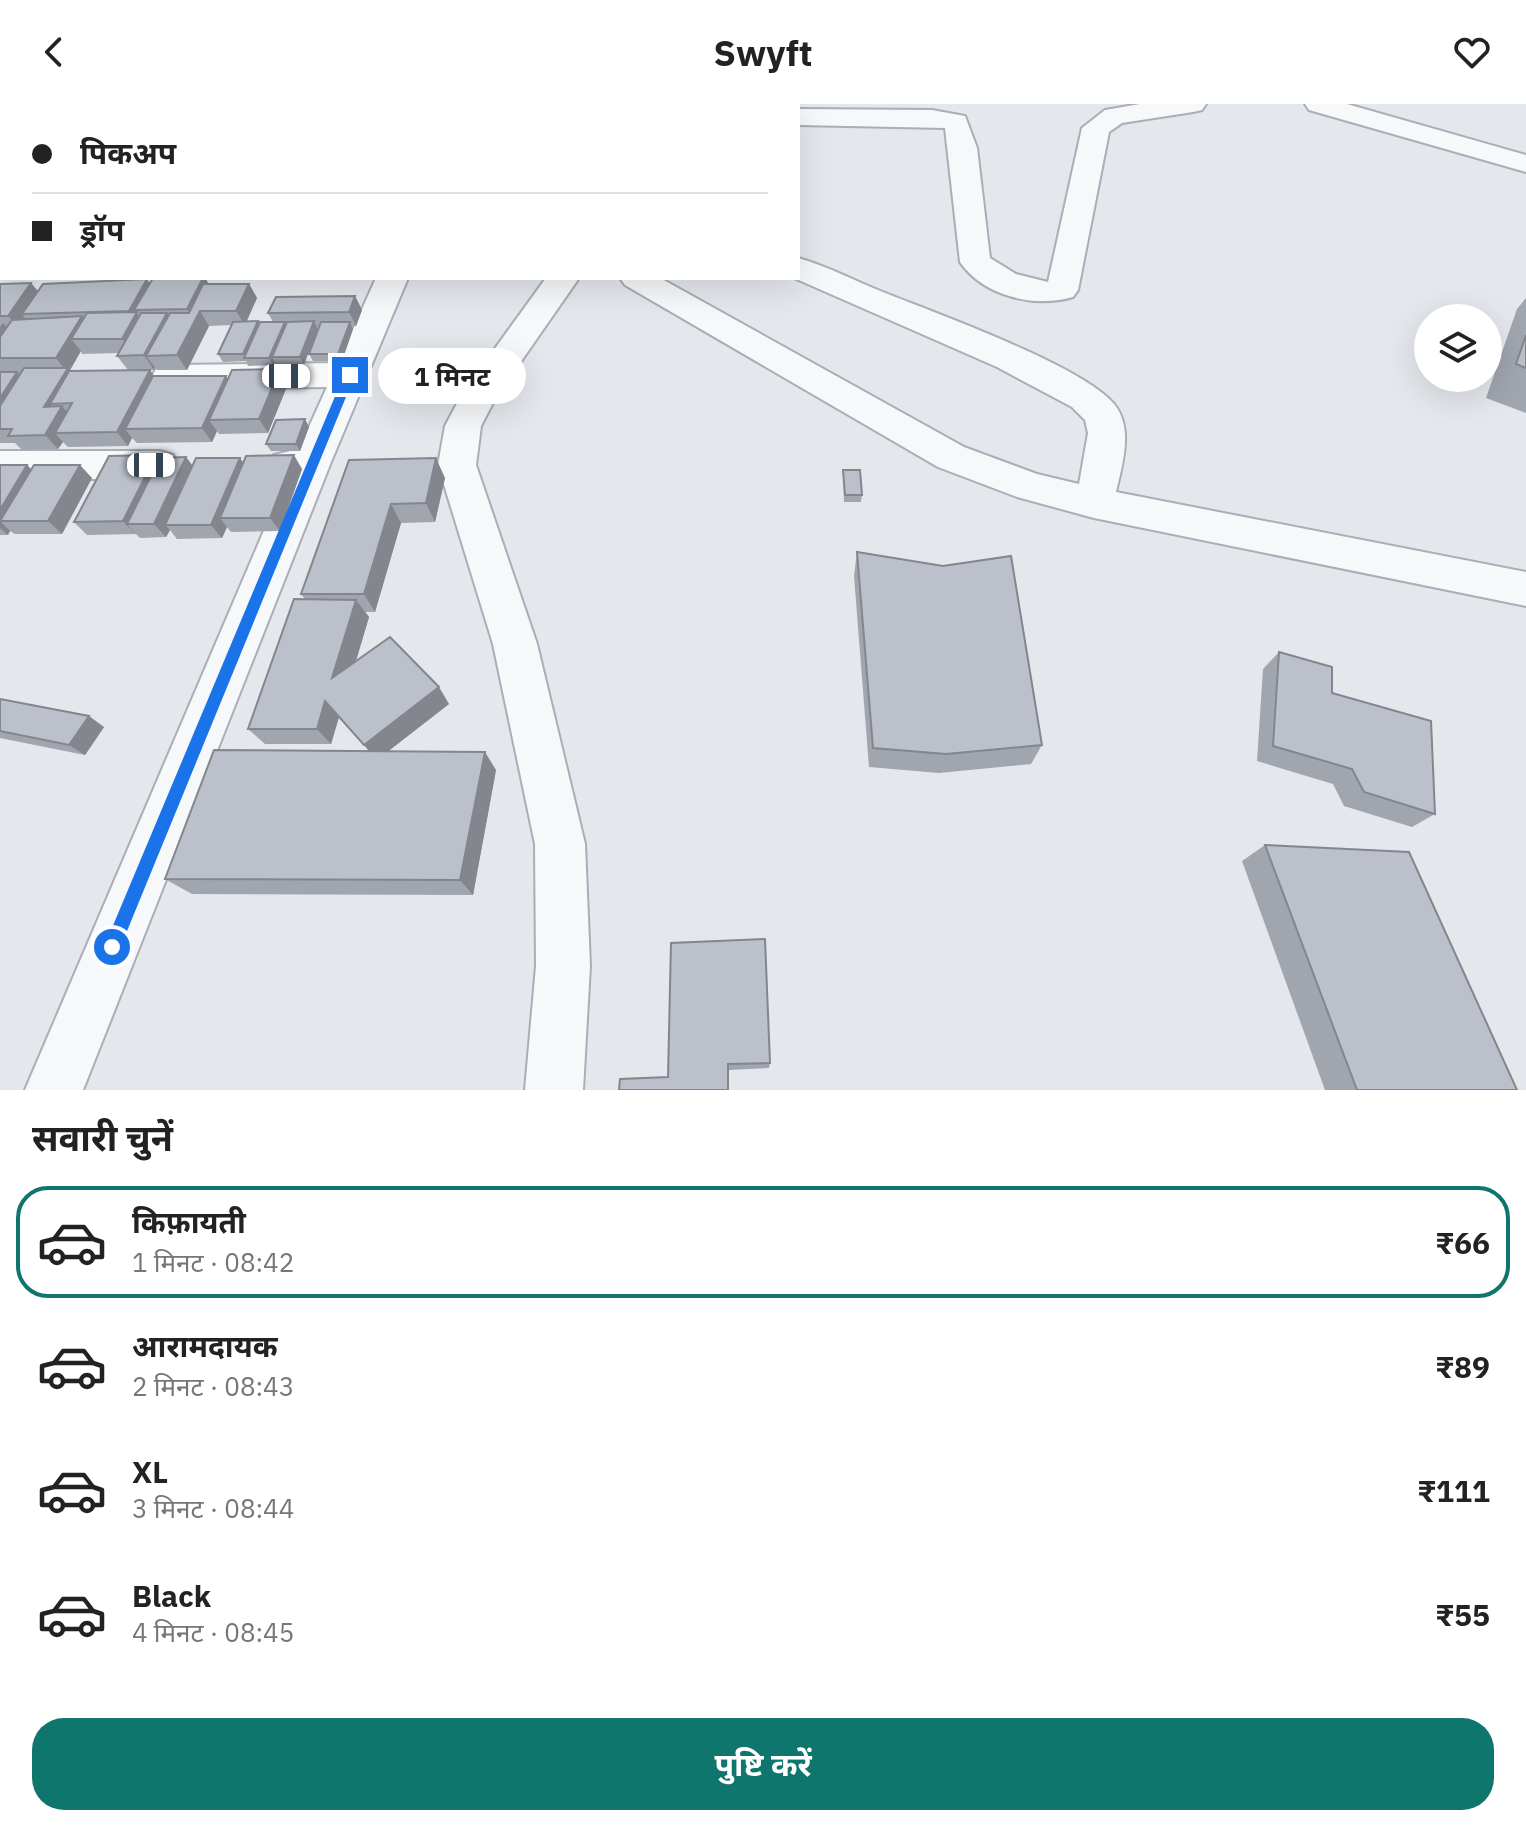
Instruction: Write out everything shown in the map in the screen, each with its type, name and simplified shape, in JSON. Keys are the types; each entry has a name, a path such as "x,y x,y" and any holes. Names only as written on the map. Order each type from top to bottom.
{"street":[{"path":"800,117 932,118 955,122 961,132 964,187 976,262 988,272 1034,291 1053,294 1062,290 1096,128 1114,116 1193,104"},
{"path":"1318,104 1526,164"},
{"path":"800,269 1039,372 1091,402 1101,413 1105,426 1094,503"},
{"path":"54,1090 312,462 391,280"},
{"path":"554,1090 563,966 560,844 515,644 441,466 480,394 562,280"},
{"path":"640,280 951,457 1031,487 1094,503 1526,589"},
{"path":"143,377 350,375"},
{"path":"255,465 303,465 312,462"},
{"path":"0,465 191,465"}],"building":[{"path":"146,280 129,311 22,314 43,284"},
{"path":"152,280 202,280 187,309 134,310"},
{"path":"31,283 8,316 0,316 0,284"},
{"path":"203,284 249,284 236,311 200,311 177,355 146,356 170,313 189,313"},
{"path":"355,296 349,312 268,313 276,297"},
{"path":"137,312 122,339 71,339 87,313"},
{"path":"141,313 167,313 144,355 117,356"},
{"path":"82,316 56,358 0,358 0,337 12,320"},
{"path":"258,321 243,354 218,354 233,322"},
{"path":"314,321 300,357 272,357 287,322"},
{"path":"260,322 285,322 269,358 244,358"},
{"path":"321,322 350,322 338,354 309,354"},
{"path":"1526,335 1526,368 1516,364"},
{"path":"24,368 68,368 44,407 62,406 45,435 8,436 12,429 0,429 0,406"},
{"path":"280,369 259,419 209,420 232,370"},
{"path":"150,370 117,432 55,433 72,403 50,404 69,371"},
{"path":"0,372 17,372 0,398"},
{"path":"153,376 226,376 202,428 125,429"},
{"path":"305,419 296,444 266,444 276,420"},
{"path":"156,455 123,521 74,522 109,456"},
{"path":"294,455 270,518 220,518 246,456"},
{"path":"186,457 154,524 127,524 160,458"},
{"path":"196,458 240,458 211,525 165,525"},
{"path":"436,458 426,503 391,504 364,594 301,594 349,460"},
{"path":"0,465 27,465 0,510"},
{"path":"34,465 80,465 48,521 0,521"},
{"path":"843,470 860,470 862,495 845,495"},
{"path":"857,552 943,566 1011,556 1042,745 946,754 873,748"},
{"path":"294,599 356,600 332,678 390,637 439,687 364,745 325,701 317,729 248,729"},
{"path":"1279,652 1332,667 1332,693 1431,721 1435,814 1364,792 1352,769 1273,746"},
{"path":"0,699 89,716 69,745 0,731"},
{"path":"214,750 485,752 460,880 165,879"},
{"path":"1265,845 1409,852 1517,1090 1357,1090"},
{"path":"765,939 770,1063 728,1064 728,1090 619,1090 620,1079 668,1077 671,943"}],"route":[{"path":"112,947 350,375"}]}
